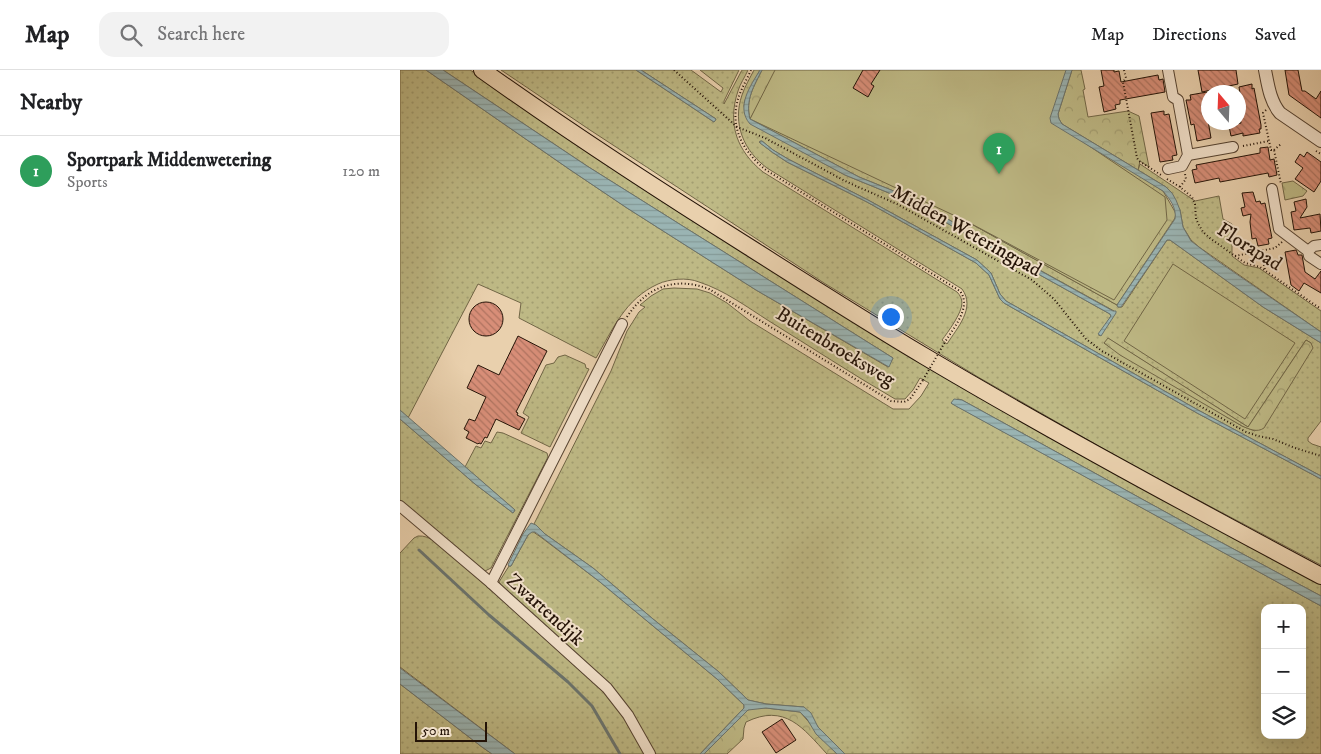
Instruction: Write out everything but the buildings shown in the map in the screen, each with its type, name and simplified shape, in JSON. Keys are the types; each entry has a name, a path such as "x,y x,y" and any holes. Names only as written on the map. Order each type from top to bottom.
{"highway":[{"path":"482,70 686,207 916,351 1038,422 1321,576"},
{"path":"493,70 688,202 927,350 1041,417 1321,570"}],"street":[{"path":"1168,70 1173,97 1178,100 1188,154 1182,166 1168,169"},
{"path":"1265,70 1275,107 1280,113 1321,141"},
{"path":"1188,154 1233,147"},
{"path":"1272,189 1279,229 1308,250 1309,256 1321,264"},
{"path":"1308,250 1314,246 1321,245"},
{"path":"491,583 622,324"},
{"name":"Zwartendijk","path":"400,506 491,583 607,688 628,715 650,754"}],"path":[{"name":"Midden Weteringpad","path":"674,70 737,127 771,140 847,182 897,204 1038,284 1047,292 1086,339 1095,346 1246,432 1273,439 1321,456"},
{"name":"Buitenbroeksweg","path":"622,324 637,302 650,292 673,284 686,283 698,285 709,289 891,401 904,402 910,399 923,380 964,309 964,298 960,291 766,170 752,158 739,138 735,119 740,92 751,70"},
{"name":"Florapad","path":"1124,70 1126,78 1123,82 1139,161 1180,187 1192,198 1195,204 1196,219 1203,232 1211,240 1245,263 1265,270 1321,309"},
{"path":"1266,110 1263,113 1282,187 1272,189"},
{"path":"1233,147 1269,141"},
{"path":"1274,150 1281,144"},
{"path":"1180,187 1186,179 1182,166"},
{"path":"1235,256 1275,248 1288,236"},
{"path":"1261,251 1265,270"}],"green space":[{"path":"400,70 426,70 627,208 756,290 888,367 893,358 587,166 443,70 470,70 816,296 1321,582 1321,596 962,400 958,399 951,403 1321,606 1321,754 845,754 818,727 804,707 766,704 748,700 719,672 593,568 534,524 611,371 627,331 639,312 645,307 640,305 663,289 697,289 710,293 727,303 750,321 893,409 909,409 921,396 929,383 920,378 905,399 895,399 735,299 708,285 694,280 678,279 662,282 647,290 628,306 596,358 519,318 521,303 478,284 408,418 400,410"},
{"path":"501,70 636,70 714,122 716,119 641,70 691,70 721,92 723,88 700,70 739,70 724,104 742,70 748,70 738,91 734,115 734,126 737,136 747,155 763,172 957,292 962,303 960,312 942,340 947,344 960,325 966,311 966,296 962,289 767,168 752,154 742,136 738,116 742,95 754,70 760,70 745,100 744,106 750,123 845,175 911,202 1111,316 1114,311 911,198 859,177 750,119 778,70 965,217 968,222 1118,307 1122,307 1167,240 1170,240 1263,307 1321,343 1321,421 1308,438 1308,441 1321,447 1321,476 1198,410 1006,301 1000,294 991,273 977,260 868,200 788,159 762,141 759,142 787,162 867,202 976,263 989,275 1000,299 1004,303 1197,413 1321,479 1321,565 1130,464 978,377 824,283","holes":["1109,339 1248,427 1306,340 1311,343 1255,431 1242,426 1104,343"]},
{"path":"762,70 778,70 750,119 749,99"},
{"path":"775,70 1070,70 1052,121 1165,197 1167,220 1114,300 968,222 750,119"},
{"path":"1072,70 1081,70 1088,117 1128,111 1139,116 1149,167 1140,161 1138,170 1062,124 1058,114"},
{"path":"1050,118 1163,191 1176,214 1117,305 968,222 964,217"},
{"path":"1140,164 1195,201 1219,196 1223,219 1232,224 1232,256 1244,265 1259,268 1321,311 1321,332 1191,240 1183,227 1180,210 1166,187 1138,170"},
{"path":"1293,181 1307,191 1303,196 1285,200 1282,183"},
{"path":"1173,264 1295,343 1245,419 1124,341"},
{"path":"1108,338 1248,427 1306,340 1311,343 1313,348 1264,428 1256,430 1242,426 1120,355 1104,343"},
{"path":"565,355 585,364 586,368 589,369 550,447 521,433 529,417 523,413 546,365 554,363 558,357"},
{"path":"400,419 475,484 513,513 515,510 465,467 476,446 481,448 485,441 491,443 497,432 547,453 548,457 491,568 485,571 476,567 400,500"},
{"path":"532,531 600,582 717,679 744,705 744,708 700,754 656,754 626,707 506,595 499,582"},
{"path":"418,536 427,537 439,545 608,694 616,704 645,754 515,754 400,667 400,553"},
{"path":"400,684 482,747 492,754 400,754"},
{"path":"751,708 800,712 837,754 827,754 810,735 792,721 772,715 746,722 743,739 727,754 704,754"}],"water":[{"path":"426,70 443,70 587,166 893,358 889,367 756,290 627,208"},
{"path":"636,70 641,70 716,119 715,121 714,122"},
{"path":"760,70 762,70 749,99 750,119 859,177 911,198 1116,311 1101,336 1098,334 1111,316 1110,314 911,202 845,175 750,124 744,111 744,103 749,89"},
{"path":"1066,70 1072,70 1058,114 1062,124 1166,187 1176,200 1183,227 1191,241 1321,332 1321,343 1263,307 1170,240 1167,240 1121,307 1118,307 1117,305 1175,219 1175,211 1163,191 1051,123 1050,118"},
{"path":"760,141 788,159 868,200 977,260 991,273 1000,294 1006,301 1198,410 1321,476 1321,479 1197,413 1004,303 1000,299 989,275 976,263 867,202 787,162 760,143"},
{"path":"954,399 962,400 1321,596 1321,606 954,405 951,403"},
{"path":"400,410 515,510 513,513 475,484 400,419"},
{"path":"531,523 593,568 719,672 748,700 766,704 804,707 811,713 818,727 845,754 837,754 816,734 807,719 800,712 766,708 748,710 704,754 700,754 744,708 744,705 717,679 600,582 535,532 528,535 511,566 509,566 523,534"},
{"path":"400,668 515,754 492,754 482,747 400,684"}],"waterway":[{"path":"419,550 489,615 568,682 592,706 620,754"}],"place":[{"name":"Sportpark Middenwetering","path":"999,174"}]}
